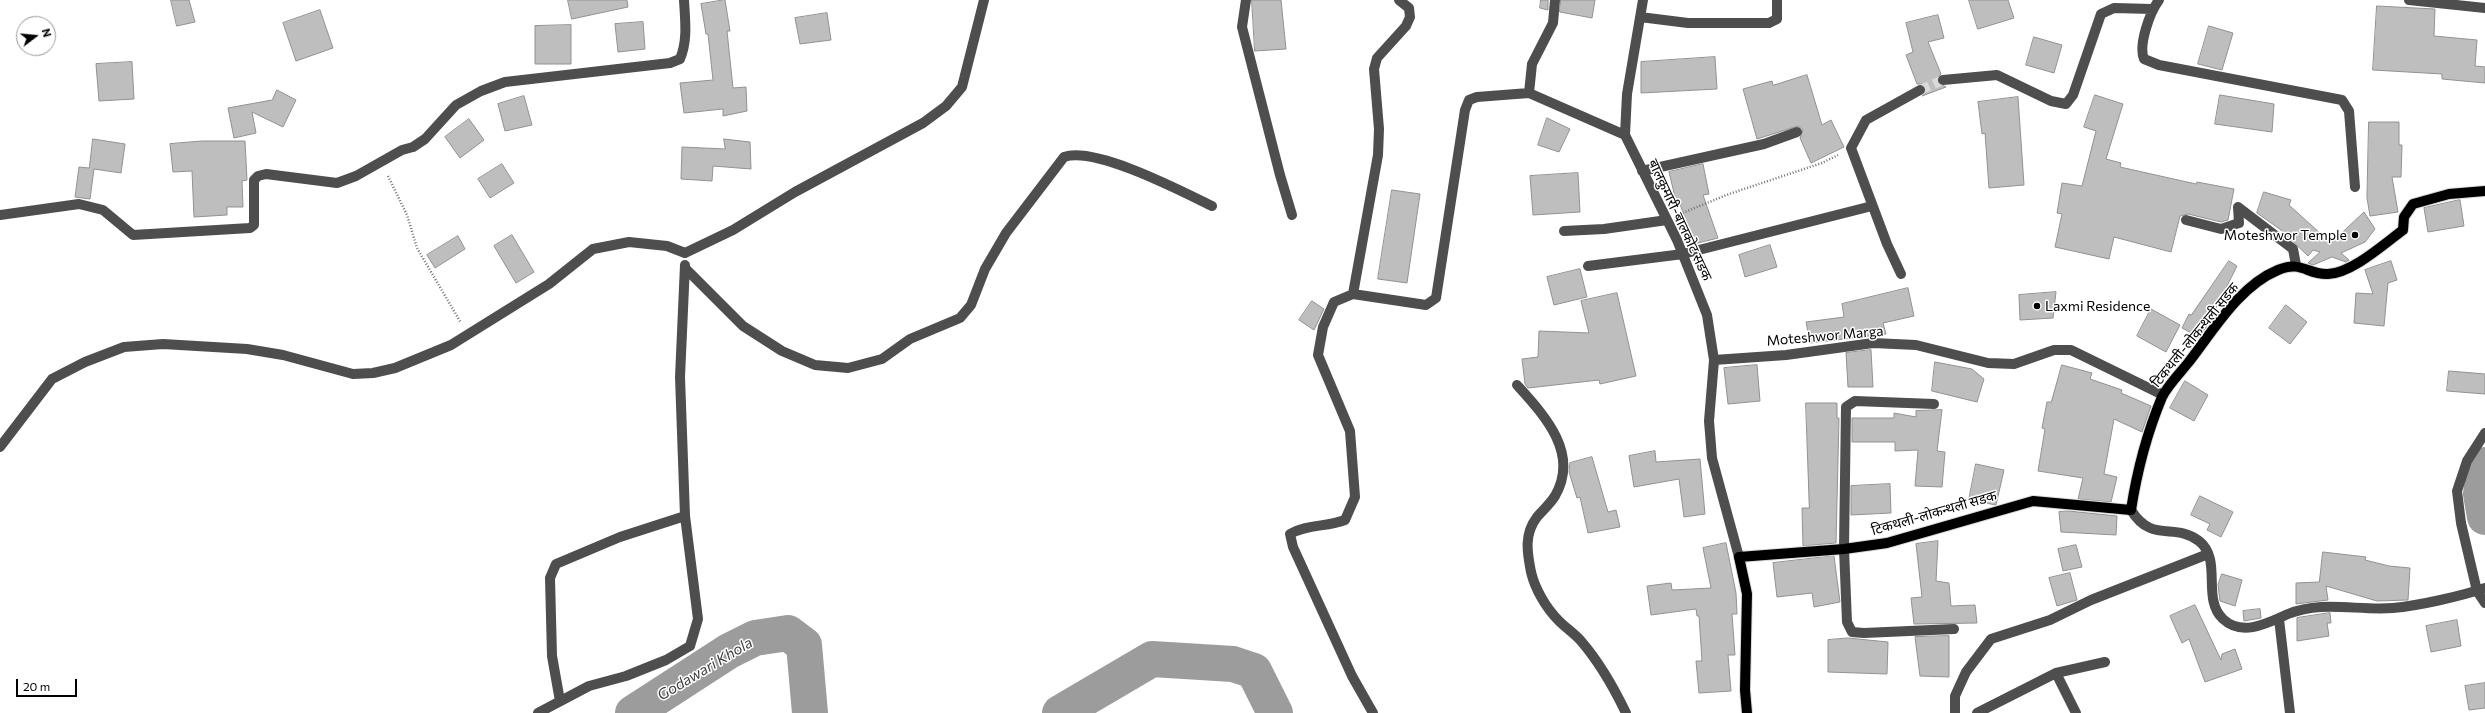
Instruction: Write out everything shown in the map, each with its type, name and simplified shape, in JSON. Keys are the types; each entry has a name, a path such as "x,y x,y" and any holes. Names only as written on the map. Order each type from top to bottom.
{"main road":[{"path":"2296,265 2329,274 2352,266 2403,230 2404,217 2413,204 2449,194 2485,191"},
{"name":"टिकथली-लोकन्थली सडक","path":"1739,557 1844,549 1887,543 2033,501 2131,510 2136,479 2145,444 2163,395 2236,301 2252,286 2276,271 2296,265"},
{"name":"बालकुमारी-बालकोट सडक","path":"1739,557 1747,594 1745,690 1747,713"}],"street":[{"path":"0,215 79,204 103,210 133,235 250,228 254,225 254,180 258,176 266,174 337,183 356,176 380,161 413,147 425,139 456,105 481,91 505,82 670,63 680,59 684,49 686,35 684,0"},
{"path":"0,447 52,380 85,362 124,347 163,344 247,349 283,355 353,374 373,373 395,368 451,345 468,333 549,284 593,249 629,242 667,246 685,253 733,230 794,192 923,123 946,106 962,87 984,0"},
{"path":"1246,0 1242,27 1280,175 1292,215"},
{"path":"1353,294 1378,155 1379,129 1374,69 1377,58 1406,26 1410,17 1409,8 1399,0"},
{"path":"1529,93 1532,64 1553,23 1555,0"},
{"name":"बालकुमारी-बालकोट सडक","path":"1643,0 1626,94 1625,135 1683,254 1707,315 1714,360 1709,421 1712,458 1739,557"},
{"path":"1640,17 1688,23 1769,23 1776,19 1776,0"},
{"path":"2159,0 2152,9 2141,52 2144,59 2166,66 2342,100 2349,111 2355,188"},
{"path":"2409,0 2485,8"},
{"path":"1943,80 1997,75 2051,101 2066,104 2076,87 2101,14 2114,8 2152,9"},
{"path":"1901,274 1872,206 1851,148 1866,120 1920,90"},
{"path":"1373,713 1352,676 1293,547 1290,534 1300,528 1331,526 1345,520 1355,497 1350,431 1318,355 1323,327 1334,302 1353,294 1426,305 1436,298 1465,110 1469,100 1477,97 1529,93 1625,135"},
{"path":"1642,171 1764,144 1797,132"},
{"path":"685,268 743,326 782,351 815,365 848,368 882,359 910,339 960,318 971,305 985,269 1006,234 1064,157 1074,153 1106,161 1165,183 1212,206"},
{"path":"1588,266 1683,254 1872,206"},
{"path":"2186,220 2222,229 2239,223 2238,207 2293,249 2296,265"},
{"path":"1564,232 1604,229 1667,220"},
{"path":"538,713 589,686 626,676 666,660 690,646 698,619 685,516 680,377 685,253"},
{"name":"Moteshwor Marga","path":"1714,360 1786,355 1873,343 1916,345 1988,363 2014,364 2054,350 2071,350 2163,395"},
{"path":"1517,385 1554,430 1563,458 1562,479 1555,496 1536,519 1526,540 1531,573 1542,599 1558,620 1581,641 1601,667 1626,713"},
{"path":"1934,404 1855,401 1846,407 1844,549 1847,622 1852,632 1864,633 1954,630"},
{"path":"2485,433 2467,461 2457,491 2461,523 2485,603"},
{"path":"2131,510 2139,523 2153,530 2189,535 2200,542 2208,554 2213,603 2218,613 2224,620 2242,629 2262,625 2302,610 2326,606 2394,608 2481,590"},
{"path":"560,702 552,656 550,578 556,564 620,536 685,516"},
{"path":"1956,713 1955,696 1966,672 1991,639 2050,620 2091,600 2208,554"},
{"path":"2279,619 2290,713"},
{"path":"1977,713 2056,673 2105,662"},
{"path":"2056,673 2076,713"}],"path":[{"path":"1667,220 1729,194 1822,163 1851,148"},
{"path":"380,161 407,215 417,248 441,287 452,311 468,333"}],"building":[{"path":"171,0 189,0 195,22 177,26"},
{"path":"568,0 627,0 628,7 572,19"},
{"path":"725,0 730,31 727,31 733,88 746,87 747,111 723,116 723,109 684,113 680,83 713,80 708,34 706,34 701,4"},
{"path":"1252,0 1281,0 1286,49 1255,51"},
{"path":"1541,0 1548,0 1548,10 1540,8"},
{"path":"1561,0 1595,0 1592,18 1560,12"},
{"path":"1969,0 2008,0 2014,18 1978,29"},
{"path":"2377,6 2435,9 2434,36 2477,40 2475,66 2485,67 2485,83 2442,79 2442,74 2373,70"},
{"path":"320,10 333,48 296,61 283,23"},
{"path":"827,13 831,40 800,44 795,18"},
{"path":"1938,15 1944,38 1928,42 1941,74 1937,78 1938,83 1946,87 1922,96 1926,93 1926,87 1923,84 1917,84 1906,55 1913,52 1906,23"},
{"path":"643,22 645,49 618,52 615,24"},
{"path":"571,25 571,64 535,64 535,26"},
{"path":"2209,26 2233,33 2222,70 2198,64"},
{"path":"2034,37 2062,45 2054,73 2026,65"},
{"path":"1715,57 1717,89 1641,93 1641,62"},
{"path":"132,62 134,99 99,101 96,64"},
{"path":"1807,75 1822,125 1831,120 1844,147 1811,163 1800,138 1803,130 1798,126 1757,139 1743,89 1772,81 1773,85"},
{"path":"277,90 296,100 283,127 252,112 256,133 234,138 228,108 272,100"},
{"path":"2095,95 2123,104 2106,159 2121,163 2120,167 2196,184 2197,182 2234,189 2228,220 2221,222 2188,214 2180,216 2171,252 2114,237 2109,259 2055,247 2062,214 2057,213 2062,183 2082,186 2096,131 2084,127"},
{"path":"2220,95 2274,104 2272,132 2215,124"},
{"path":"524,96 532,125 505,131 498,104"},
{"path":"2018,97 2024,185 1989,188 1985,133 1982,134 1978,102"},
{"path":"1547,118 1570,129 1559,152 1538,145"},
{"path":"469,119 484,140 460,158 445,137"},
{"path":"2369,122 2399,122 2399,145 2402,145 2401,177 2392,177 2398,212 2370,216 2367,198"},
{"path":"93,139 125,144 121,173 94,169 90,199 75,197 79,167 89,168"},
{"path":"724,139 750,142 751,169 713,166 712,181 681,179 682,147 725,149"},
{"path":"202,141 245,141 247,180 242,181 243,207 227,207 227,215 194,217 192,171 173,172 170,144"},
{"path":"502,164 514,183 490,198 478,179"},
{"path":"1703,164 1709,194 1703,195 1718,238 1694,244 1679,201 1676,201 1669,172"},
{"path":"1578,173 1580,212 1533,215 1530,176"},
{"path":"1392,190 1420,194 1407,283 1378,279"},
{"path":"2264,192 2291,200 2289,205 2331,243 2364,212 2375,229 2365,242 2341,253 2349,260 2346,262 2332,257 2313,265 2308,263 2320,252 2313,250 2308,256 2281,230 2257,213"},
{"path":"2460,200 2464,226 2428,232 2424,208"},
{"path":"512,235 534,272 516,283 494,246"},
{"path":"458,236 465,249 435,268 427,255"},
{"path":"1770,245 1777,267 1745,277 1739,255"},
{"path":"2229,261 2237,266 2207,326 2199,337 2182,328 2189,314 2191,315"},
{"path":"2391,261 2397,280 2388,283 2384,326 2354,323 2356,293 2373,294 2365,270"},
{"path":"1580,269 1587,297 1554,305 1547,277"},
{"path":"1908,288 1914,316 1883,323 1886,334 1810,343 1806,322 1844,317 1842,304"},
{"name":"Laxmi Residence","path":"2056,292 2053,318 2020,320 2019,295"},
{"path":"1617,293 1636,376 1600,384 1599,380 1528,388 1525,384 1522,359 1538,357 1539,331 1589,333 1581,301"},
{"path":"1312,301 1324,309 1314,330 1299,320"},
{"path":"2286,305 2307,322 2290,344 2269,328"},
{"path":"2151,309 2180,325 2166,352 2137,336"},
{"path":"1871,350 1873,387 1848,387 1846,353"},
{"path":"1935,362 1972,369 1984,379 1977,402 1932,391"},
{"path":"1757,365 1760,401 1728,404 1724,368"},
{"path":"2062,365 2092,373 2090,379 2122,390 2121,393 2151,406 2142,432 2114,419 2104,474 2117,477 2111,502 2078,499 2083,478 2038,471 2045,429 2042,428 2047,402 2051,402"},
{"path":"2449,371 2485,374 2485,394 2447,391"},
{"path":"2185,381 2208,395 2194,421 2170,408"},
{"path":"1806,403 1837,403 1837,418 1839,418 1836,543 1803,546 1802,508 1809,508"},
{"path":"1942,410 1937,451 1945,452 1942,487 1915,486 1918,450 1895,451 1895,442 1852,442 1852,418 1894,418 1894,413 1916,417 1916,411"},
{"path":"1655,451 1656,462 1700,459 1705,514 1684,517 1679,479 1634,487 1629,456"},
{"path":"1592,457 1608,512 1616,510 1620,527 1588,533 1580,497 1577,498 1569,472 1570,463"},
{"path":"1976,464 2004,470 1996,505 1969,500"},
{"path":"1890,484 1891,513 1851,515 1851,486"},
{"path":"2200,496 2233,512 2221,537 2207,530 2210,524 2191,515"},
{"path":"2068,511 2117,516 2116,535 2061,532 2059,512"},
{"path":"1938,541 1936,581 1949,583 1951,606 1975,605 1977,623 1914,624 1911,598 1922,597 1916,544"},
{"path":"1726,543 1736,593 1737,614 1732,614 1735,655 1728,655 1731,691 1699,693 1696,661 1702,661 1699,616 1697,616 1696,609 1651,615 1647,586 1671,583 1672,590 1711,588 1703,548"},
{"path":"2076,545 2082,567 2063,571 2058,549"},
{"path":"2323,552 2366,557 2365,560 2389,566 2410,568 2408,600 2377,601 2326,586 2328,600 2296,604 2296,583 2319,582"},
{"path":"1834,556 1840,602 1814,607 1812,593 1777,597 1773,563"},
{"path":"2070,573 2077,600 2057,606 2049,578"},
{"path":"2222,574 2242,580 2235,606 2220,601 2218,585"},
{"path":"2195,605 2221,660 2222,654 2235,649 2242,669 2205,682 2189,639 2182,643 2170,616"},
{"path":"2260,609 2261,618 2244,621 2243,611"},
{"path":"2330,613 2331,623 2327,623 2329,636 2297,641 2297,618"},
{"path":"2457,620 2461,646 2431,652 2426,626"},
{"path":"1949,636 1949,677 1920,676 1915,637"},
{"path":"1848,638 1888,642 1887,674 1828,672 1828,640"},
{"path":"2485,683 2485,708 2469,710 2465,686"}],"waterway":[{"name":"Godawari Khola","path":"2485,465 2481,494 2485,517"},
{"name":"Godawari Khola","path":"633,713 729,651 755,638 788,633 804,645 810,713"},
{"name":"Godawari Khola","path":"1060,713 1152,659 1233,664 1254,671 1275,713"}],"tunnel":[{"path":"1920,90 1943,80"}],"place":[{"name":"Moteshwor Temple","path":"2355,235"},
{"name":"Laxmi Residence","path":"2037,306"}]}
